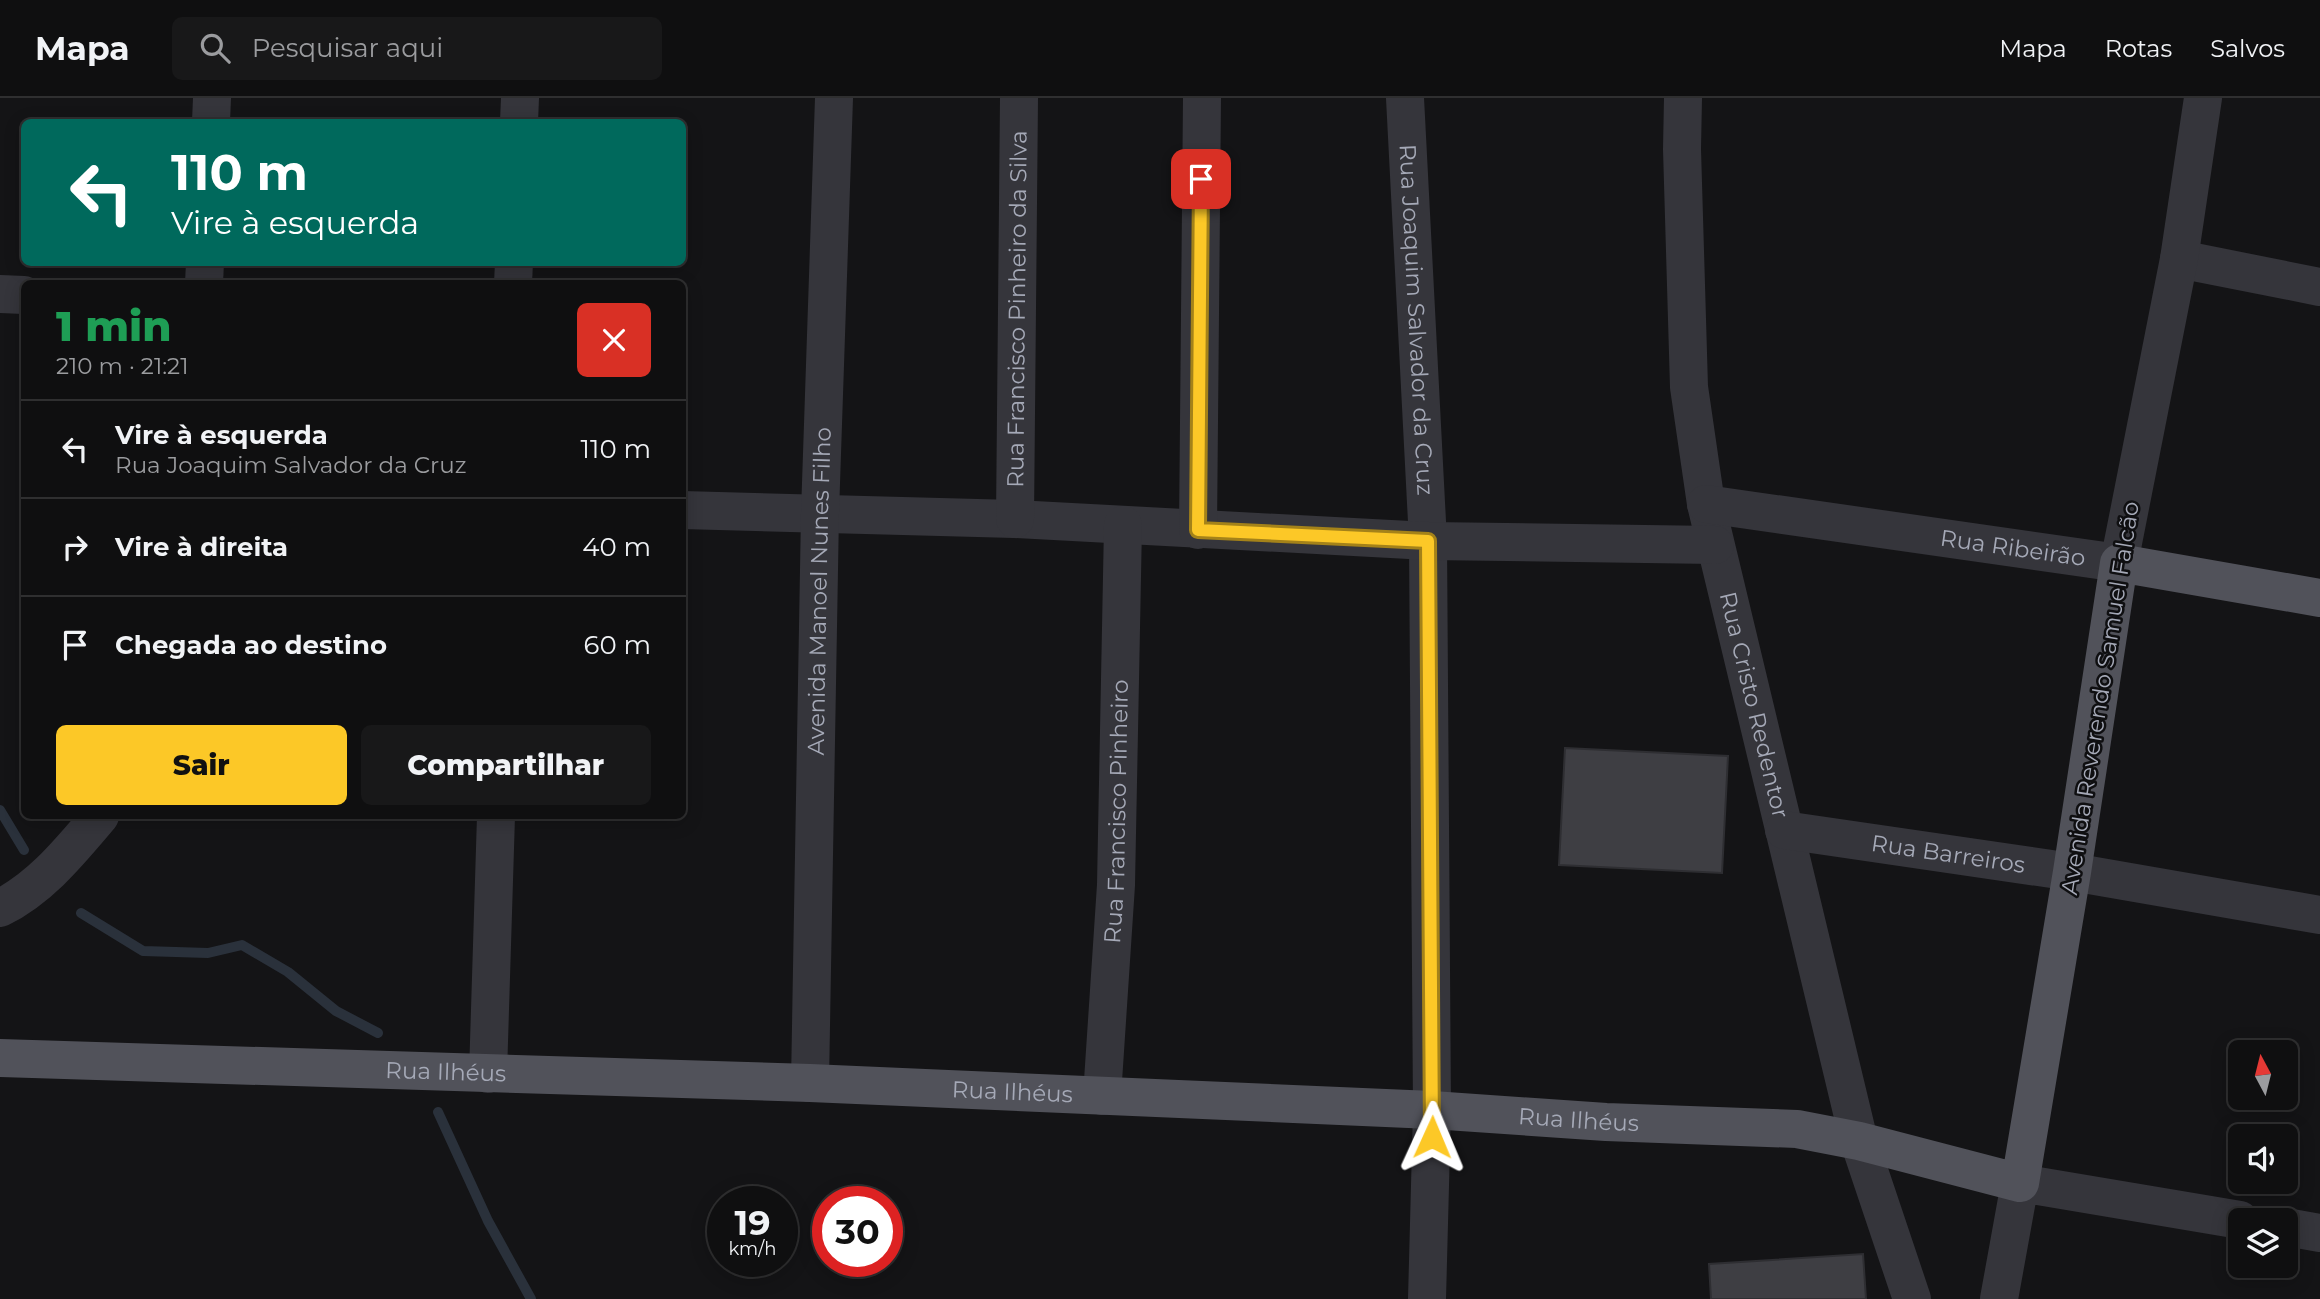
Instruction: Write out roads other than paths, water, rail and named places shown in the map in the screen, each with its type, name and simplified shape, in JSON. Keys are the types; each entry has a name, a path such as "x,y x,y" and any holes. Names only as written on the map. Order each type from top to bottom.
{"main road":[{"name":"Rua Ribeirão","path":"2119,563 2320,598"},
{"name":"Avenida Reverendo Samuel Falcão","path":"2020,1183 2072,872 2119,563"},
{"name":"Rua Ilhéus","path":"0,1058 810,1083 1797,1129 1859,1141 2020,1183"}],"street":[{"path":"211,119 212,98"},
{"path":"519,119 520,98"},
{"name":"Avenida Manoel Nunes Filho","path":"810,1083 820,513 834,98"},
{"name":"Rua Francisco Pinheiro da Silva","path":"1015,519 1019,98"},
{"path":"1198,530 1202,98"},
{"name":"Rua Joaquim Salvador da Cruz","path":"1405,98 1428,541 1432,1110 1427,1299"},
{"name":"Rua Cristo Redentor","path":"1683,98 1689,387 1706,504 1859,1141 1912,1299"},
{"name":"Avenida Reverendo Samuel Falcão","path":"2119,563 2179,259 2203,98"},
{"path":"2179,259 2320,287"},
{"path":"0,294 21,295"},
{"name":"Rua Ribeirão","path":"1706,504 2119,563"},
{"path":"686,510 1015,519 1428,541 1715,545"},
{"name":"Rua Francisco Pinheiro","path":"1102,1096 1116,885 1123,525"},
{"path":"0,908 41,880 97,819"},
{"path":"488,1074 496,819"},
{"name":"Rua Barreiros","path":"1784,830 2072,872 2320,915"},
{"path":"2020,1183 2228,1218"},
{"name":"Avenida Reverendo Samuel Falcão","path":"1998,1299 2020,1183"},
{"path":"2298,1229 2320,1233"}],"waterway":[{"path":"0,810 24,850"},
{"path":"81,913 143,951 208,953 242,945 288,972 336,1011 378,1033"},
{"path":"438,1112 488,1221 531,1299"}]}
